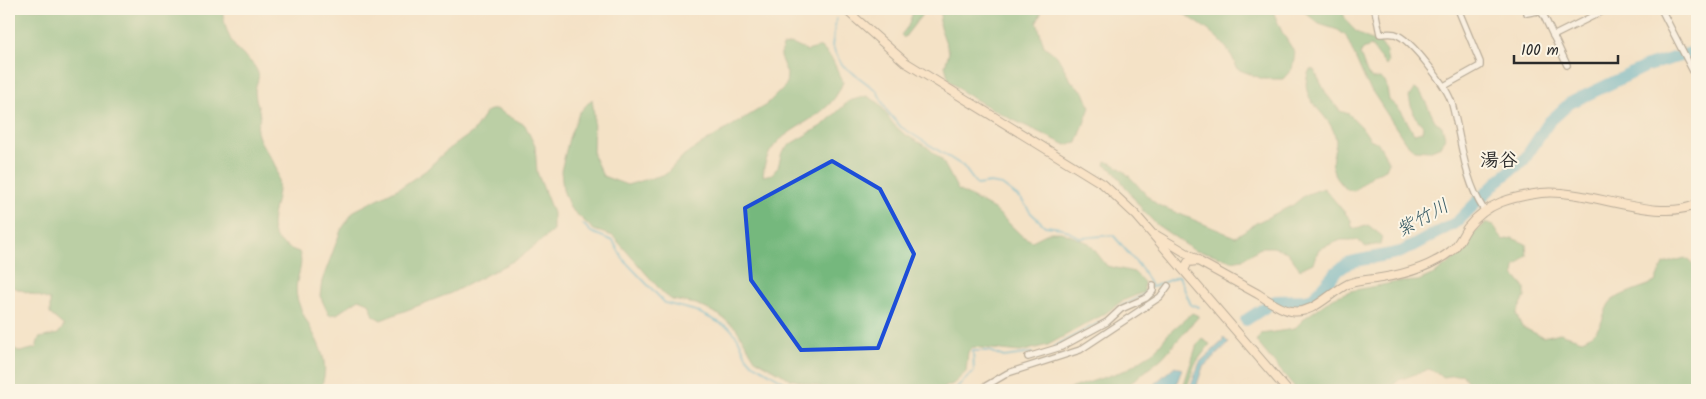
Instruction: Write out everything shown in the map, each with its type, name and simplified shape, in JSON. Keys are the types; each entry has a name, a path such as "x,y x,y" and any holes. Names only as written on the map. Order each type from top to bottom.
{"main road":[{"path":"845,9 905,62 1103,184 1152,233 1287,390"},
{"path":"1152,233 1272,303 1291,311 1304,311 1347,285 1408,272 1430,264 1452,250 1482,207 1504,200 1556,193 1583,195 1661,210 1680,209 1697,204"},
{"path":"1184,270 1188,262 1198,261"}],"street":[{"path":"1444,86 1480,66 1458,9"},
{"path":"1553,36 1607,9"},
{"path":"1661,9 1697,79"},
{"path":"1375,10 1380,34 1398,35 1430,66 1444,86 1452,104 1463,160 1482,207"},
{"path":"1527,13 1538,11 1543,14 1567,65"},
{"path":"1028,357 1061,347 1107,322 1121,309 1146,298 1153,291 1153,285"},
{"path":"980,390 1008,373 1080,350 1160,297 1168,286"}],"highlighted area":[{"path":"832,161 880,189 914,254 878,348 801,350 751,280 745,208"}],"green space":[{"path":"9,9 222,9 230,39 239,51 254,65 258,73 255,91 260,117 257,132 277,170 278,176 278,189 272,221 273,230 276,238 285,246 299,252 301,258 296,289 297,296 303,314 319,344 322,354 324,376 321,387 314,390 9,390 9,345 20,352 36,348 39,338 58,334 64,326 50,314 50,300 9,286"},
{"path":"914,9 925,9 904,38 901,35 908,26"},
{"path":"942,9 1043,9 1037,22 1044,46 1057,56 1072,82 1084,92 1090,107 1077,143 1066,145 1005,116 964,93 949,80 945,66 949,52 939,24"},
{"path":"1176,9 1272,9 1282,32 1295,53 1292,69 1283,79 1263,79 1237,69 1221,41 1204,27"},
{"path":"1301,9 1342,9 1347,21 1355,31 1366,38 1379,41 1386,51 1388,63 1386,66 1371,46 1363,49 1360,54 1367,73 1372,79 1380,78 1386,83 1389,100 1402,112 1414,134 1422,132 1423,126 1413,114 1409,97 1414,89 1420,91 1435,121 1442,126 1445,137 1441,146 1429,151 1414,150 1406,143 1366,82 1346,36 1338,30 1319,24"},
{"path":"792,44 807,51 821,47 832,59 843,82 835,98 824,109 774,146 767,159 763,176 772,174 778,167 782,152 792,143 823,125 849,101 867,96 879,103 893,124 904,134 927,147 942,160 958,190 994,209 1022,236 1032,241 1050,232 1061,232 1089,243 1107,266 1134,272 1144,282 1144,292 1122,301 1106,313 1048,345 1020,352 973,347 968,352 966,372 953,384 938,390 824,390 821,387 790,379 755,359 736,328 719,315 696,304 672,300 664,294 613,236 594,230 570,208 563,190 561,171 569,138 579,113 592,99 594,114 593,155 603,176 627,185 666,174 684,155 766,105 786,85 787,73 780,57 783,46"},
{"path":"1310,69 1314,70 1327,95 1340,111 1349,114 1370,139 1378,143 1389,162 1386,169 1374,174 1354,191 1347,190 1337,179 1333,171 1332,162 1336,141 1328,122 1310,99 1306,81"},
{"path":"496,109 525,125 535,146 537,172 553,213 553,231 521,257 451,293 381,320 374,316 369,303 359,299 337,314 329,315 320,296 322,281 341,230 354,211 401,187 425,171 445,152 473,132 487,111"},
{"path":"1106,161 1122,169 1158,205 1235,237 1256,223 1293,205 1305,195 1324,188 1351,220 1352,227 1357,229 1368,225 1382,236 1380,244 1366,247 1357,240 1341,240 1319,249 1313,263 1300,269 1287,252 1273,247 1262,247 1243,259 1231,261 1209,253 1195,251 1157,225 1144,212 1113,170 1105,165"},
{"path":"1486,223 1494,226 1503,240 1512,238 1526,244 1527,256 1515,267 1514,275 1525,288 1525,297 1516,314 1522,327 1543,337 1560,333 1582,340 1590,336 1600,325 1607,307 1614,299 1655,282 1663,264 1685,258 1695,266 1697,283 1697,390 1474,390 1462,374 1444,377 1429,369 1399,380 1388,390 1297,390 1256,341 1261,334 1294,329 1306,317 1333,298 1350,291 1397,282 1418,281 1436,273 1454,259 1474,233"},
{"path":"1192,313 1199,316 1162,358 1122,390 1066,390 1126,370 1155,351 1168,334"},
{"path":"1202,339 1210,344 1195,364 1186,390 1182,390 1197,344"}],"water":[{"path":"1223,337 1229,343 1203,367 1195,390 1189,390 1200,362 1223,341"},
{"path":"1175,366 1182,369 1174,390 1153,390 1154,384"}],"waterway":[{"path":"836,19 832,46 841,64 877,91 887,111 901,127 963,166 977,185 990,183 1002,185 1021,199 1031,213 1045,226 1062,228 1080,238 1113,235 1142,269 1151,286"},
{"name":"紫竹川","path":"1246,320 1275,301 1313,298 1336,272 1350,262 1401,252 1457,222 1499,180 1524,160 1549,122 1570,103 1647,66 1697,51"},
{"path":"583,224 591,232 613,241 623,259 665,303 696,311 730,328 752,363 791,386"},
{"path":"1118,308 1142,296 1150,288 1179,276 1191,305 1199,307"},
{"path":"1053,347 1106,319"},
{"path":"954,390 974,371 973,351 989,351 1004,357 1032,353"}],"district":[{"name":"湯谷","path":"1499,159"}]}
